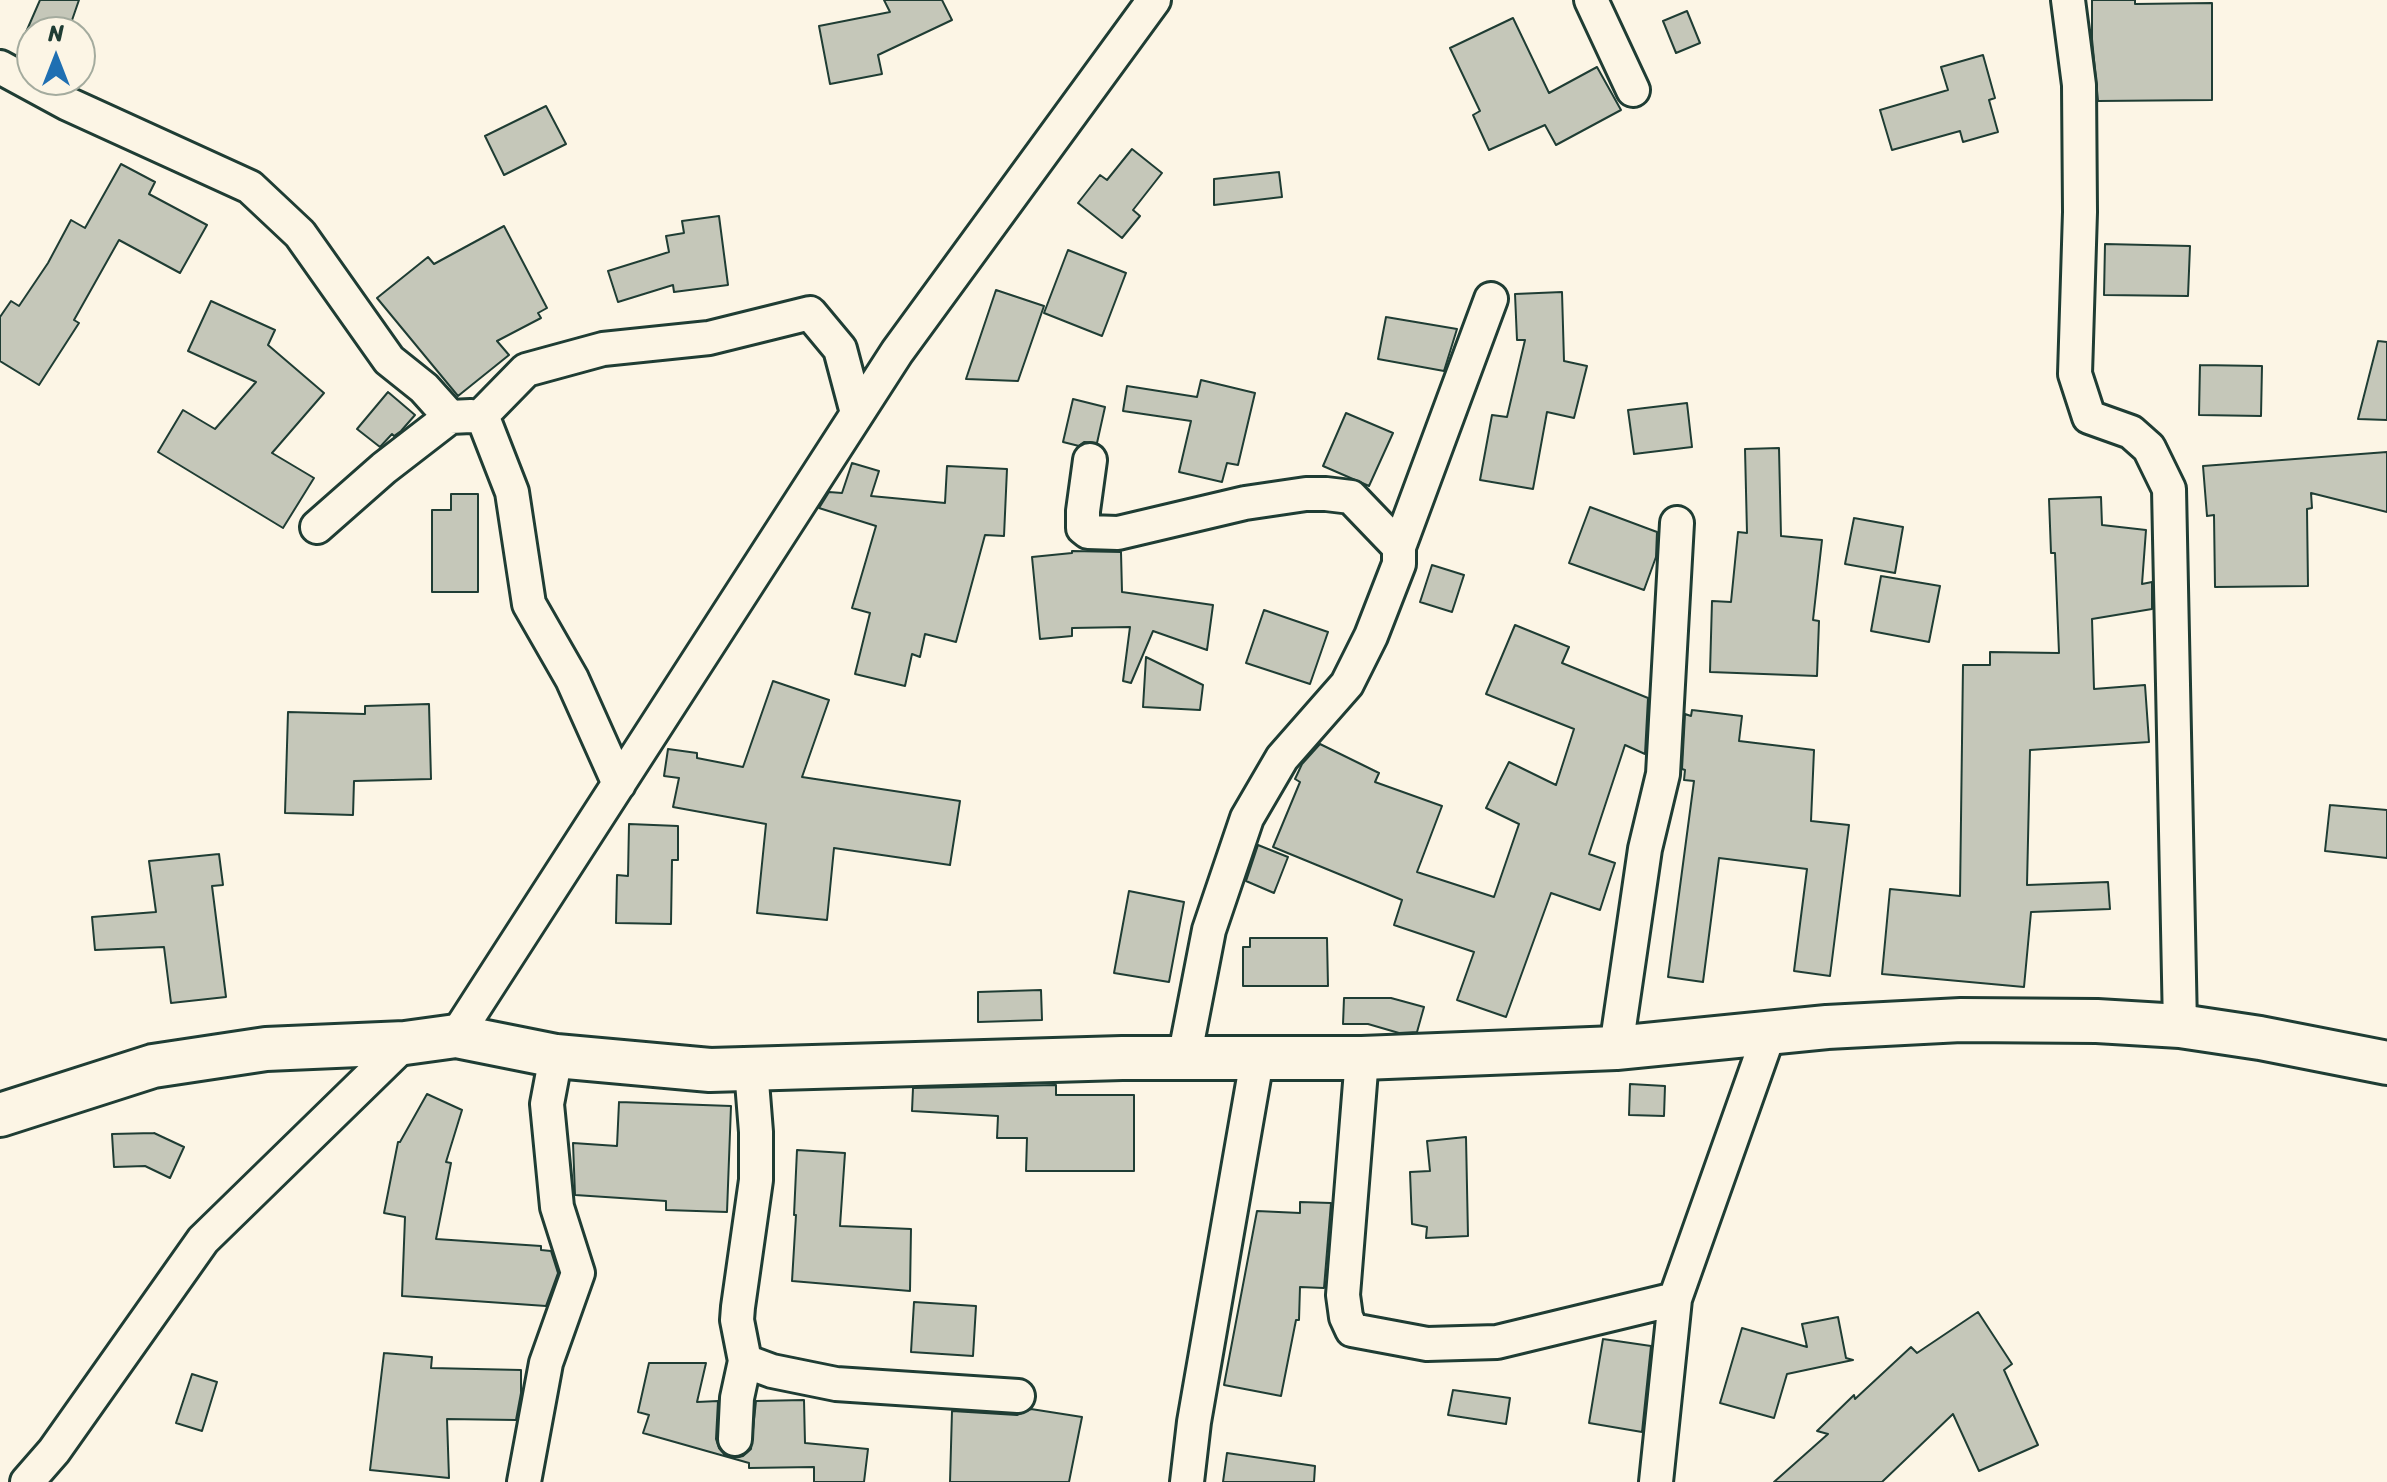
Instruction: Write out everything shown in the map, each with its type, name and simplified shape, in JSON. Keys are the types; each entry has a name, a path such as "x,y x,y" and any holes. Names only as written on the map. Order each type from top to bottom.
{"street":[{"path":"456,1036 897,352 1154,0"},
{"path":"1591,0 1633,90"},
{"path":"2068,0 2079,85 2080,212 2075,374 2089,417 2131,432 2149,448 2169,489 2180,1026"},
{"path":"0,67 68,104 250,187 300,234 389,360 424,388 450,417"},
{"path":"1184,1059 1209,930 1247,818 1282,758 1347,684 1371,636 1399,564 1399,547 1491,299"},
{"path":"317,527 384,468 450,417 482,415 526,370 603,349 709,338 810,313 840,349 857,413"},
{"path":"482,415 512,492 529,604 572,679 619,784"},
{"path":"1090,460 1083,511 1083,528 1088,532 1118,533 1245,503 1326,494 1351,497 1399,547"},
{"path":"1616,1048 1645,849 1663,774 1677,523"},
{"path":"0,1115 153,1066 266,1049 405,1043 456,1036 556,1056 710,1070 1122,1058 1362,1058 1616,1048 1770,1031 1961,1020 2097,1021 2180,1026 2387,1063"},
{"path":"1656,1482 1675,1299 1770,1031"},
{"path":"27,1482 54,1451 203,1240 405,1043"},
{"path":"524,1482 546,1363 578,1273 557,1207 547,1104 556,1056"},
{"path":"1362,1058 1343,1295 1346,1317 1352,1330 1427,1344 1497,1342 1675,1299"},
{"path":"1187,1482 1194,1422 1257,1060"},
{"path":"735,1439 737,1398 745,1361 737,1320 756,1180 751,1069"},
{"path":"745,1361 772,1371 836,1384 1018,1396"}],"building":[{"path":"40,0 79,0 73,16 33,16"},
{"path":"884,0 942,0 952,20 878,55 882,74 830,84 819,26 890,12"},
{"path":"2092,0 2135,0 2135,4 2212,3 2212,100 2098,101"},
{"path":"1687,11 1700,43 1676,53 1663,21"},
{"path":"1513,18 1549,93 1597,67 1621,110 1556,145 1545,125 1489,150 1473,115 1480,111 1450,48"},
{"path":"1983,55 1995,98 1989,100 1998,132 1963,142 1960,131 1892,150 1880,110 1948,90 1941,67"},
{"path":"546,106 566,144 504,175 485,136"},
{"path":"1132,149 1162,173 1133,210 1140,216 1122,238 1078,203 1100,175 1107,180"},
{"path":"121,164 155,182 149,194 207,225 180,273 119,240 74,320 79,323 39,385 0,361 0,317 11,301 19,306 48,263 71,220 85,228"},
{"path":"1279,172 1282,197 1214,205 1214,179"},
{"path":"719,216 728,285 674,292 673,285 618,302 608,271 669,252 666,236 684,233 682,221"},
{"path":"504,226 547,308 538,313 541,318 497,341 509,355 458,396 377,298 428,257 434,264"},
{"path":"2105,244 2190,246 2188,296 2104,295"},
{"path":"1068,250 1126,273 1102,336 1044,313"},
{"path":"996,290 1044,306 1018,381 966,379"},
{"path":"1562,292 1564,361 1587,366 1574,418 1547,412 1533,489 1480,480 1492,415 1507,417 1525,340 1517,340 1515,294"},
{"path":"211,301 275,330 268,345 324,393 272,453 314,478 283,528 158,452 183,410 215,429 256,382 188,351"},
{"path":"1386,317 1457,329 1444,371 1378,359"},
{"path":"2378,341 2387,342 2387,420 2358,419"},
{"path":"2200,365 2262,366 2261,416 2199,415"},
{"path":"1201,380 1255,393 1238,465 1227,463 1222,482 1179,472 1191,421 1123,411 1127,386 1197,397"},
{"path":"388,392 415,415 380,447 357,429"},
{"path":"1073,399 1105,407 1097,443 1084,442 1079,446 1063,442"},
{"path":"1687,403 1692,447 1634,454 1628,410"},
{"path":"1346,413 1393,433 1369,486 1323,466"},
{"path":"1779,448 1781,536 1822,540 1813,620 1819,621 1817,676 1710,672 1712,601 1731,602 1738,532 1747,533 1745,449"},
{"path":"2387,452 2387,512 2311,493 2312,508 2307,509 2308,586 2215,587 2214,515 2207,516 2203,466"},
{"path":"852,463 879,471 871,496 945,503 947,466 1007,469 1004,536 985,535 956,642 925,634 920,657 912,654 905,686 855,674 870,613 852,608 876,526 819,508 829,492 842,493"},
{"path":"451,494 478,494 478,592 432,592 432,510 451,510"},
{"path":"2101,497 2102,525 2146,530 2142,584 2152,582 2152,609 2092,619 2094,689 2145,685 2149,742 2030,750 2027,885 2108,882 2110,909 2031,912 2024,987 1882,974 1890,889 1960,896 1963,665 1990,665 1990,652 2059,653 2055,553 2051,553 2049,499"},
{"path":"1590,507 1657,532 1656,557 1644,590 1569,563"},
{"path":"1854,518 1903,527 1895,573 1845,564"},
{"path":"1072,551 1121,552 1122,592 1213,605 1207,650 1153,631 1131,683 1123,681 1130,627 1072,628 1072,636 1040,639 1032,557"},
{"path":"1432,565 1464,575 1452,612 1420,602"},
{"path":"1881,576 1940,586 1929,642 1871,631"},
{"path":"1264,610 1328,632 1310,684 1246,663"},
{"path":"1515,625 1569,647 1562,663 1648,698 1645,754 1625,745 1589,854 1615,863 1600,910 1551,893 1506,1017 1457,1000 1474,952 1394,925 1402,900 1273,847 1300,782 1295,779 1302,764 1320,744 1379,773 1375,782 1442,806 1417,872 1494,897 1519,824 1486,808 1509,762 1556,785 1574,729 1486,694"},
{"path":"1146,657 1203,685 1200,710 1143,707"},
{"path":"773,681 829,700 802,777 960,801 950,865 834,848 827,920 757,913 766,824 673,807 679,778 664,776 668,749 697,753 697,758 743,767"},
{"path":"429,704 431,779 354,781 353,815 285,813 288,712 365,714 365,706"},
{"path":"1692,710 1742,716 1739,741 1814,750 1811,821 1849,825 1830,976 1794,971 1807,869 1719,858 1703,982 1668,977 1694,781 1684,780 1685,770 1682,769 1685,714 1691,716"},
{"path":"2330,805 2387,810 2387,858 2325,851"},
{"path":"629,824 678,826 678,860 672,860 671,924 616,923 617,875 628,876"},
{"path":"1258,845 1288,857 1274,893 1246,881"},
{"path":"219,854 223,885 212,886 226,997 171,1003 164,947 95,950 92,917 156,912 149,861"},
{"path":"1129,891 1184,902 1169,982 1114,973"},
{"path":"1250,938 1327,938 1328,986 1243,986 1243,947 1250,947"},
{"path":"1041,990 1042,1020 978,1022 978,992"},
{"path":"1344,998 1391,998 1424,1007 1417,1032 1399,1033 1368,1024 1343,1024"},
{"path":"1630,1084 1665,1086 1664,1116 1629,1115"},
{"path":"1056,1085 1056,1095 1134,1095 1134,1171 1026,1171 1027,1138 997,1138 998,1116 912,1111 913,1088"},
{"path":"427,1094 462,1110 446,1162 451,1163 436,1239 541,1246 541,1250 551,1251 558,1273 546,1306 402,1296 405,1217 384,1213 398,1142"},
{"path":"619,1102 731,1106 727,1212 666,1210 666,1201 575,1195 573,1143 617,1146"},
{"path":"154,1133 184,1147 170,1178 145,1166 114,1167 112,1134"},
{"path":"1466,1137 1468,1236 1426,1238 1427,1227 1412,1224 1410,1172 1430,1171 1427,1141"},
{"path":"797,1150 845,1153 840,1226 911,1229 910,1291 792,1281"},
{"path":"1300,1202 1331,1203 1324,1288 1300,1287 1299,1320 1296,1320 1281,1396 1224,1385 1257,1211 1300,1213"},
{"path":"914,1302 976,1306 973,1356 911,1352"},
{"path":"1978,1312 2012,1364 2004,1370 2038,1445 1979,1471 1953,1414 1882,1482 1774,1482 1828,1434 1817,1431 1911,1347 1917,1353"},
{"path":"1838,1317 1846,1358 1853,1360 1787,1374 1774,1418 1720,1403 1742,1328 1807,1347 1802,1324"},
{"path":"1603,1339 1651,1346 1642,1432 1589,1423"},
{"path":"384,1353 432,1357 431,1368 521,1370 516,1420 447,1419 449,1478 370,1470"},
{"path":"649,1363 706,1363 697,1402 718,1401 716,1439 725,1455 735,1458 751,1449 756,1401 804,1400 805,1443 868,1449 864,1482 814,1482 814,1467 749,1468 749,1463 643,1433 649,1415 638,1412"},
{"path":"192,1374 217,1382 202,1431 176,1423"},
{"path":"1453,1390 1510,1398 1506,1424 1448,1415"},
{"path":"1031,1409 1082,1417 1069,1482 950,1482 952,1411 1017,1415"},
{"path":"1227,1453 1315,1466 1314,1482 1223,1482"}]}
